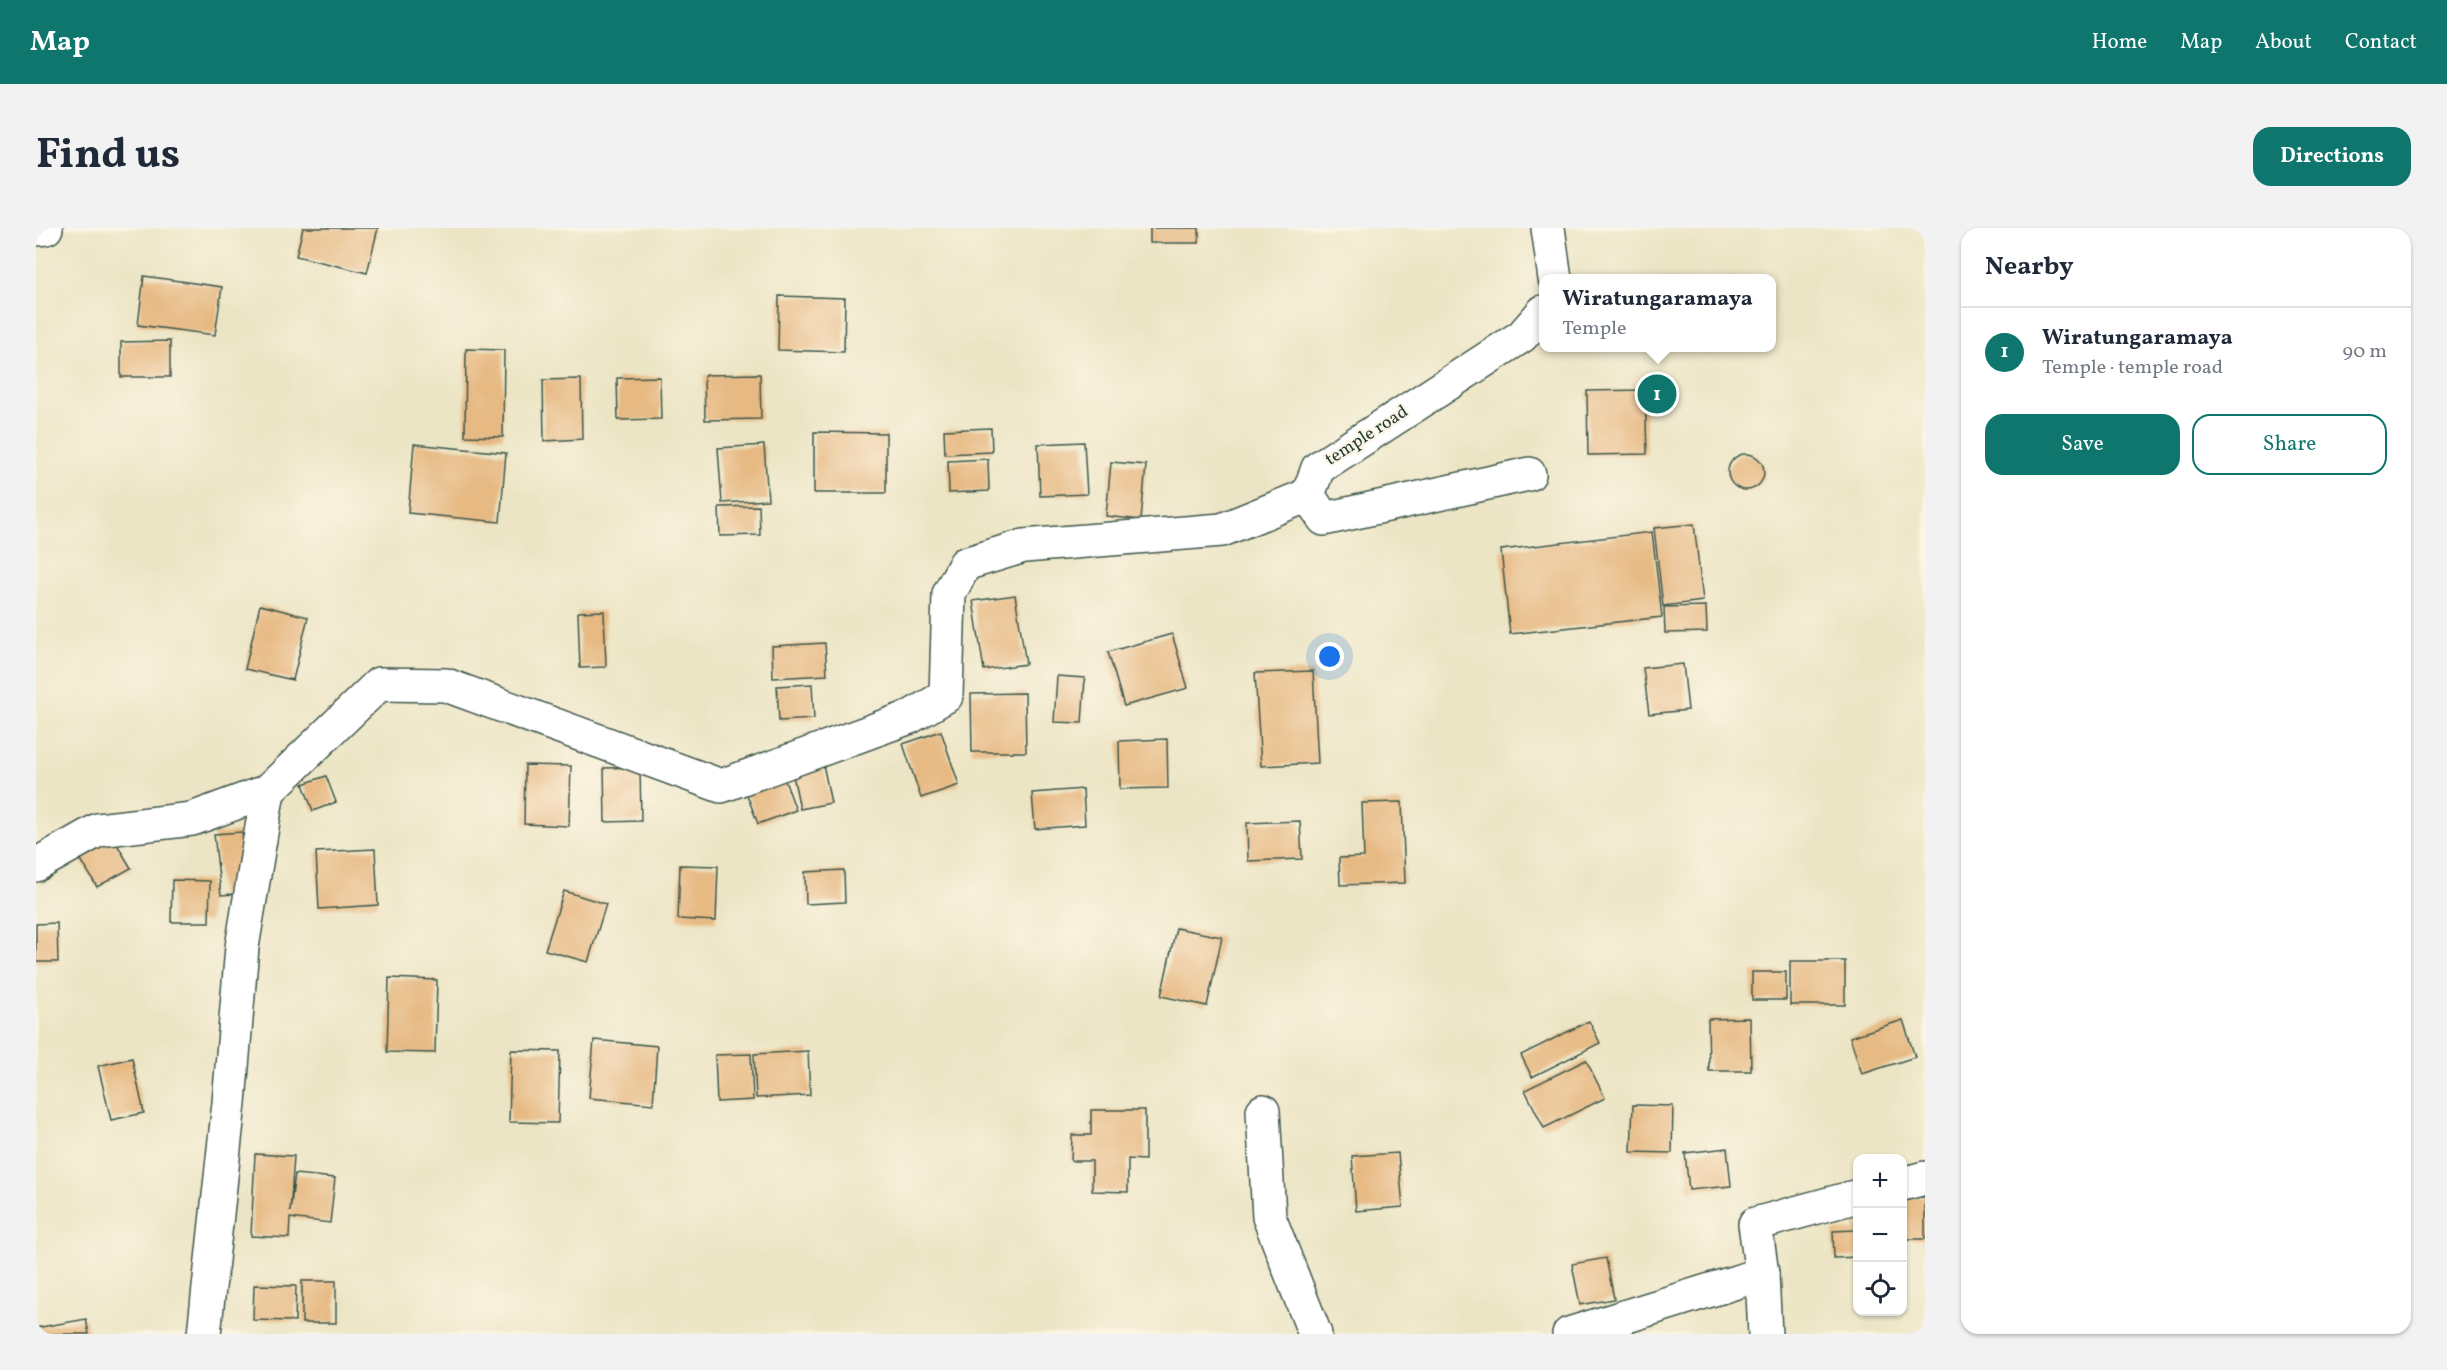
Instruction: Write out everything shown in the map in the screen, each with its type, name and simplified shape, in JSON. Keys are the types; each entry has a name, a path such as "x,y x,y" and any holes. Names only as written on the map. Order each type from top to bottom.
{"street":[{"path":"36,229 46,228"},
{"path":"1548,228 1554,274"},
{"name":"temple road","path":"1308,495 1318,468 1522,336 1539,317"},
{"path":"36,865 98,830 192,819 268,790 379,684 446,685 720,786 910,717 946,696 949,594 965,564 1024,546 1221,530 1308,495 1324,519 1529,474"},
{"path":"204,1334 229,1102 242,946 268,790"},
{"path":"1263,1111 1269,1218 1315,1334"},
{"path":"1907,1183 1925,1178"},
{"path":"1765,1334 1762,1274 1755,1224 1853,1197"},
{"path":"1569,1334 1762,1274"}],"building":[{"path":"303,228 378,228 367,273 296,256"},
{"path":"1150,228 1199,228 1199,243 1150,243"},
{"path":"144,276 222,287 215,335 138,325"},
{"path":"779,296 845,298 844,352 778,350"},
{"path":"170,341 170,377 121,377 121,342"},
{"path":"466,349 504,350 503,437 465,436"},
{"path":"760,374 761,419 705,420 704,375"},
{"path":"660,377 661,419 618,420 617,378"},
{"path":"581,379 582,439 544,441 543,380"},
{"path":"1645,390 1647,454 1588,455 1587,391"},
{"path":"991,428 992,452 945,454 944,430"},
{"path":"814,432 886,433 886,493 814,493"},
{"path":"1084,442 1087,494 1040,496 1038,444"},
{"path":"414,444 506,453 500,522 408,513"},
{"path":"764,445 768,500 722,503 718,448"},
{"path":"1746,454 1759,459 1764,472 1759,485 1746,490 1733,485 1728,472 1733,459"},
{"path":"988,459 989,491 949,493 948,461"},
{"path":"1111,462 1146,465 1141,520 1106,516"},
{"path":"759,506 760,535 720,536 719,507"},
{"path":"1694,524 1703,601 1663,606 1654,528"},
{"path":"1652,532 1662,617 1510,634 1501,550"},
{"path":"1015,595 1026,664 984,670 973,601"},
{"path":"260,605 308,617 293,680 245,669"},
{"path":"1706,606 1707,632 1665,633 1664,607"},
{"path":"604,611 606,667 580,668 578,612"},
{"path":"1172,634 1188,688 1124,706 1108,652"},
{"path":"825,643 827,675 773,678 772,646"},
{"path":"1683,664 1688,710 1649,714 1643,668"},
{"path":"1313,671 1318,763 1261,766 1255,673"},
{"path":"1057,676 1085,678 1082,723 1054,722"},
{"path":"812,684 814,719 779,721 777,686"},
{"path":"1025,693 1026,752 972,752 971,694"},
{"path":"941,731 959,785 921,798 903,744"},
{"path":"1167,739 1168,788 1120,789 1119,741"},
{"path":"823,764 831,803 800,809 792,770"},
{"path":"525,765 571,766 569,826 524,824"},
{"path":"640,767 641,821 605,822 604,768"},
{"path":"781,770 796,810 758,824 743,784"},
{"path":"326,776 336,802 313,811 303,784"},
{"path":"1083,789 1085,825 1035,829 1032,793"},
{"path":"1402,802 1405,883 1340,885 1339,858 1364,857 1362,803"},
{"path":"1300,821 1302,859 1248,861 1247,823"},
{"path":"242,832 248,893 221,895 214,834"},
{"path":"111,834 131,868 97,887 77,853"},
{"path":"375,849 378,905 319,909 316,852"},
{"path":"680,865 718,866 716,921 678,919"},
{"path":"844,870 845,902 806,904 805,872"},
{"path":"172,880 210,881 209,922 171,922"},
{"path":"564,891 606,904 588,962 545,950"},
{"path":"57,923 58,962 36,962 36,924"},
{"path":"1176,928 1222,937 1207,1006 1161,996"},
{"path":"1790,961 1845,961 1845,1005 1790,1005"},
{"path":"1752,972 1786,972 1786,1000 1752,1000"},
{"path":"389,978 437,980 435,1053 387,1052"},
{"path":"1750,1018 1751,1071 1709,1071 1708,1019"},
{"path":"1903,1020 1915,1057 1862,1074 1850,1037"},
{"path":"1589,1021 1600,1043 1532,1077 1521,1055"},
{"path":"594,1040 657,1046 653,1104 589,1098"},
{"path":"511,1050 560,1051 558,1123 509,1122"},
{"path":"808,1051 810,1095 756,1098 754,1054"},
{"path":"751,1054 753,1100 717,1102 715,1055"},
{"path":"132,1058 144,1113 111,1120 98,1066"},
{"path":"1586,1060 1605,1098 1544,1128 1525,1090"},
{"path":"1633,1105 1673,1106 1672,1153 1631,1152"},
{"path":"1091,1110 1145,1110 1145,1160 1128,1159 1128,1192 1092,1191 1092,1161 1071,1161 1072,1135 1091,1135"},
{"path":"1727,1148 1731,1186 1689,1190 1685,1153"},
{"path":"1398,1153 1403,1207 1356,1211 1352,1156"},
{"path":"255,1154 294,1156 290,1212 295,1174 335,1178 330,1223 290,1218 289,1238 251,1236"},
{"path":"1907,1197 1925,1197 1925,1239 1907,1239"},
{"path":"1853,1230 1853,1257 1834,1258 1833,1231"},
{"path":"1606,1258 1614,1299 1580,1305 1572,1264"},
{"path":"302,1281 336,1281 336,1323 302,1323"},
{"path":"254,1285 296,1286 295,1321 253,1320"},
{"path":"86,1319 89,1334 36,1334 36,1328"}],"place":[{"name":"Wiratungaramaya","path":"1657,394"}]}
